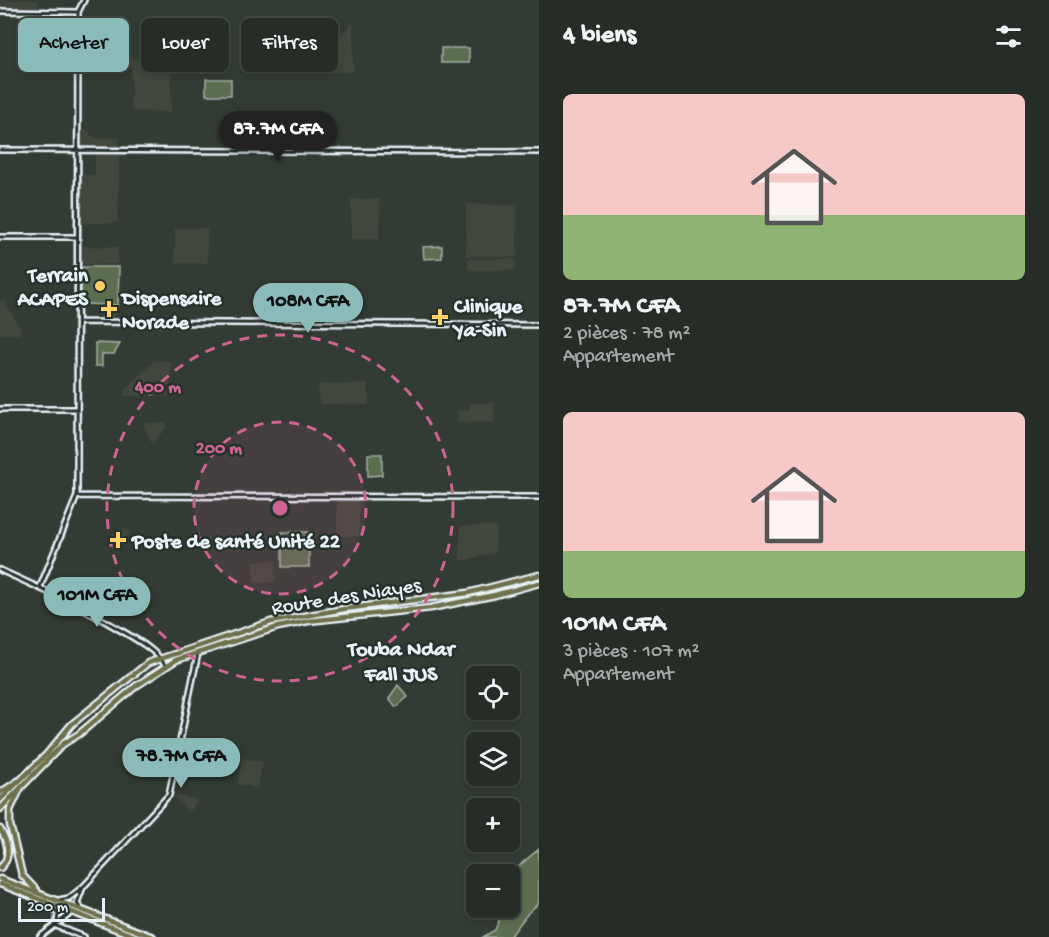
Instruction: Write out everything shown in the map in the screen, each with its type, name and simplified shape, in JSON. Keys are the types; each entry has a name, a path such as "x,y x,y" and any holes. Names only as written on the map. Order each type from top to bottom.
{"main road":[{"name":"Route des Niayes","path":"0,800 47,754 72,724 141,667 276,621 348,608 468,593 539,575"},
{"name":"Route des Niayes","path":"0,809 63,744 79,734 165,665 278,627 308,621 431,608 539,583"},
{"path":"0,793 18,781"},
{"path":"20,789 10,810 9,819 17,858 25,880 44,897"},
{"path":"0,829 4,835 8,853 7,860 0,868"},
{"path":"0,879 44,897 71,913 136,937"},
{"path":"0,884 153,937"}],"street":[{"path":"40,587 77,496 78,12 84,0"},
{"path":"0,12 78,12"},
{"path":"0,150 539,152"},
{"path":"0,237 77,237"},
{"path":"78,322 539,325"},
{"path":"0,409 77,410"},
{"path":"77,496 539,497"},
{"path":"0,570 94,614 140,642 165,665"},
{"path":"55,924 58,914 52,902 69,898 84,886 169,795 198,653"},
{"path":"84,886 77,903 90,914"},
{"path":"40,937 71,913"},
{"path":"55,924 84,937"}],"shaded area":[{"path":"1,0 38,0 39,8 1,8"},
{"path":"302,16 328,16 326,18 302,18"},
{"path":"353,22 353,72 338,72 338,37"},
{"path":"131,59 141,59 141,72 171,72 171,112 131,111"},
{"path":"81,130 90,131 90,136 95,136 95,138 119,138 119,146 81,146"},
{"path":"95,152 119,152 118,223 81,223 81,175 95,175"},
{"path":"351,199 380,199 379,239 351,239"},
{"path":"466,204 517,205 517,257 466,256"},
{"path":"175,228 207,228 208,263 175,263"},
{"path":"81,246 117,247 118,264 80,265"},
{"path":"468,259 516,259 515,270 468,270"},
{"path":"3,299 20,327 20,334 0,334 0,301"},
{"name":"Dispensaire Norade","path":"102,305 117,306 117,313 112,318 104,318"},
{"path":"154,361 171,361 170,396 124,396 124,391"},
{"path":"318,384 368,384 369,405 319,404"},
{"path":"470,403 495,403 494,423 457,422 457,410 469,410"},
{"path":"144,423 166,423 166,428 152,443"},
{"path":"337,498 359,498 359,536 337,536"},
{"path":"460,526 496,526 495,553 460,561"},
{"name":"Poste de santé Unité 22","path":"120,529 129,530 131,534 116,544 110,536"},
{"path":"254,561 276,561 275,582 254,583"},
{"path":"241,758 263,762 257,788 238,784"},
{"path":"177,795 199,800 189,811 175,798"}],"green space":[{"path":"441,48 469,48 469,63 441,63"},
{"path":"206,79 231,79 231,95 206,95"},
{"path":"442,246 442,258 424,259 423,247"},
{"name":"Terrain ACAPES","path":"81,267 119,267 118,305 81,304"},
{"path":"95,343 120,344 114,354 102,354 102,366 95,366"},
{"path":"368,454 382,454 382,475 368,476"},
{"path":"282,532 309,532 309,567 282,567"},
{"path":"398,685 408,697 396,707 389,698"},
{"path":"539,849 539,903 528,913 510,937 483,937 495,930 500,918 520,918 520,866"}],"place":[{"name":"Terrain ACAPES","path":"100,286"},
{"name":"Dispensaire Norade","path":"109,309"},
{"name":"Clinique Ya-Sin","path":"440,317"},
{"name":"Poste de santé Unité 22","path":"118,540"}],"district":[{"name":"Touba Ndar Fall JUS","path":"401,660"}]}
